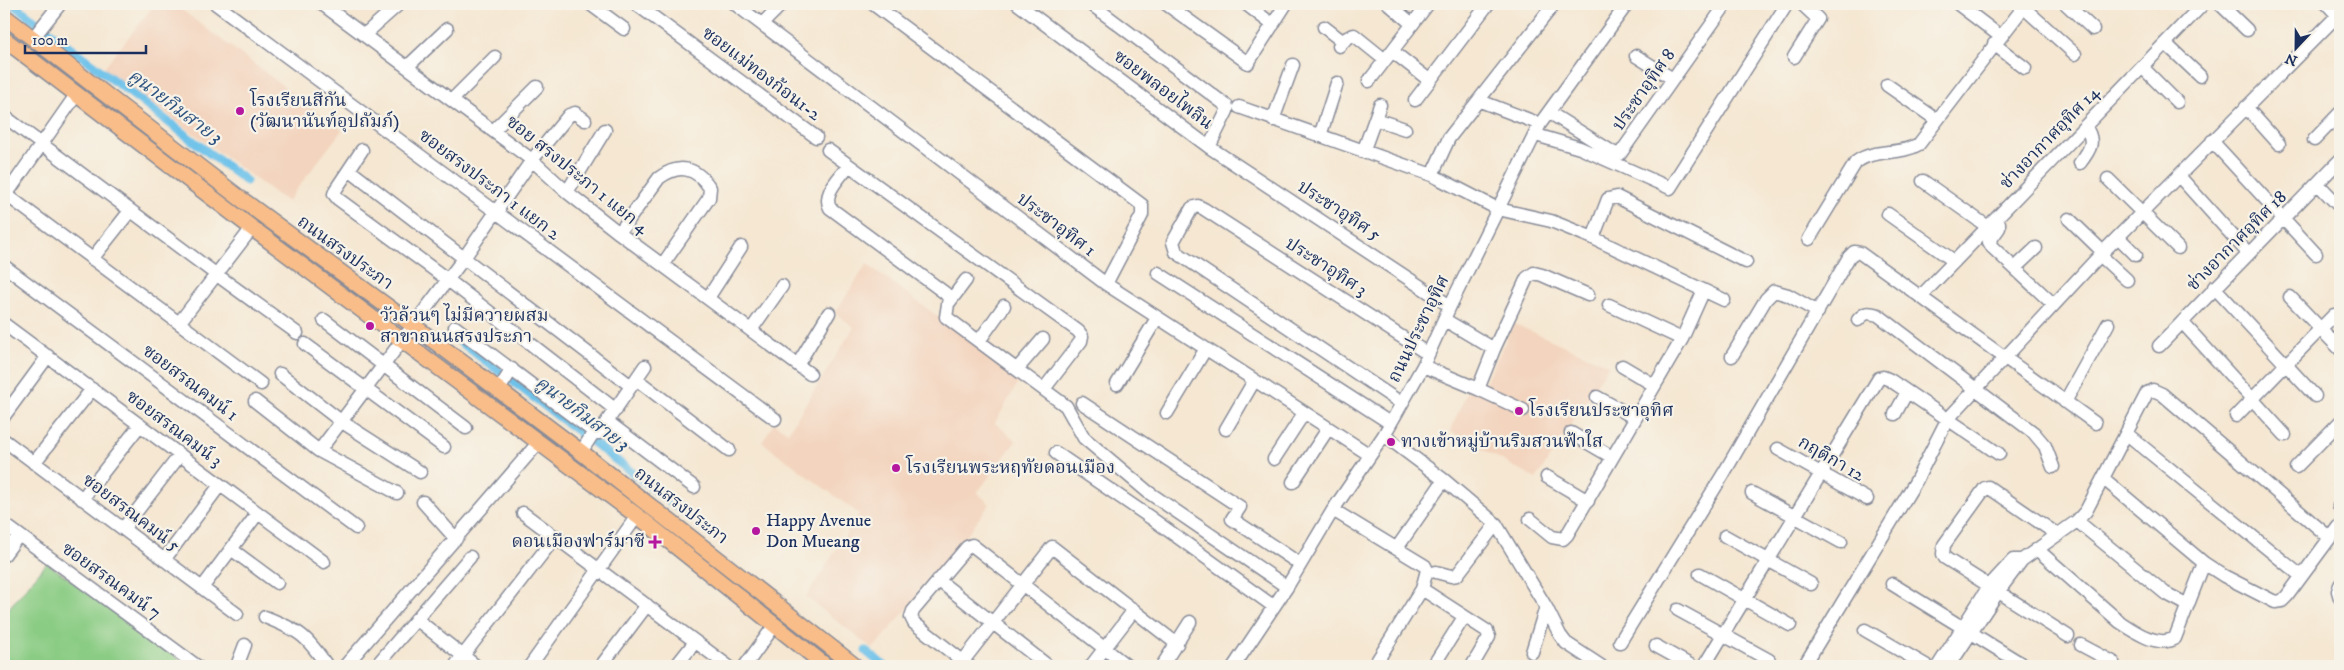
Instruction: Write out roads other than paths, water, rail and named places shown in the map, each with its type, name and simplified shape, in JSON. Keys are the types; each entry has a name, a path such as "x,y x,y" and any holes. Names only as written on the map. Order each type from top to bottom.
{"main road":[{"name":"ถนนสรงประภา","path":"4,16 41,34 241,200 414,326 506,379 588,442 855,666"},
{"path":"32,60 41,34"},
{"name":"ถนนสรงประภา","path":"4,39 252,228 641,519 777,629 826,666"}],"street":[{"path":"41,34 60,4"},
{"name":"ซอยสรงประภา 1 แยก 2","path":"216,4 775,419"},
{"name":"ซอย สรงประภา 1 แยก 4","path":"322,4 532,160 566,192 619,233 810,374"},
{"path":"364,35 399,4"},
{"path":"590,4 624,29"},
{"name":"ซอยแม่ทองก้อน1-2","path":"636,4 816,136"},
{"name":"ประชาอุทิศ 1","path":"735,4 1106,284 1370,456"},
{"path":"762,24 782,4"},
{"path":"873,4 1142,204 1142,215 1106,284"},
{"name":"ซอยพลอยไพลิน","path":"1018,4 1209,147 1228,111 1226,106 1091,4"},
{"path":"1166,4 1248,63 1286,4"},
{"path":"1246,4 1273,25"},
{"path":"1389,4 1412,24"},
{"path":"1369,81 1428,4"},
{"path":"1416,100 1429,80 1488,4"},
{"path":"1432,175 1449,138 1480,101 1554,4"},
{"name":"ถนนประชาอุทิศ","path":"1234,666 1287,587 1333,510 1370,456 1402,403 1426,360 1450,306 1538,130 1627,4"},
{"name":"ประชาอุทิศ 8","path":"1550,113 1614,153 1620,154 1726,4"},
{"path":"1480,101 1538,130 1670,188 1787,4"},
{"path":"1794,57 1818,19 1802,4"},
{"path":"1958,4 2025,68"},
{"path":"2066,4 2093,29"},
{"name":"ช่างอากาศอุทิศ 14","path":"1921,296 2203,4"},
{"path":"2220,4 2247,30"},
{"path":"1804,666 1916,481 1947,420 2004,357 2142,212 2339,17 2327,4"},
{"path":"1809,239 1856,162 1865,155 1911,149 1919,144 2024,5 2075,54"},
{"path":"1324,27 1341,44 1354,35 1429,80"},
{"path":"407,67 447,29"},
{"path":"2165,43 2200,76"},
{"path":"1636,56 1673,79"},
{"path":"452,100 495,57"},
{"path":"1274,120 1293,65"},
{"path":"2142,67 2176,102"},
{"path":"1320,136 1337,83"},
{"path":"1887,85 1937,120"},
{"path":"493,131 537,87"},
{"path":"79,97 5,194 261,384"},
{"path":"1363,152 1380,105"},
{"path":"1239,107 1432,175 1498,210 1551,221 1593,238 1703,292 1724,300"},
{"path":"2246,107 2279,144"},
{"path":"2314,140 2340,112"},
{"path":"319,451 448,280 497,213 532,160 569,115 575,113 585,120"},
{"path":"4,116 42,147 297,333"},
{"path":"1376,119 1405,129"},
{"path":"2080,163 2091,150 2092,141 2085,126"},
{"path":"566,192 604,130"},
{"path":"2212,141 2316,254"},
{"name":"ประชาอุทิศ 5","path":"1209,147 1450,306"},
{"path":"362,150 336,189 335,197 448,280 616,410"},
{"path":"828,150 1078,331 1082,336 1081,342 1044,389"},
{"name":"ช่างอากาศอุทิศ 18","path":"2159,346 2214,287 2285,219 2340,160"},
{"path":"848,166 828,194 827,202 830,208 946,293 949,298 946,317 1018,368 1066,406 1084,438 1148,492 1287,587"},
{"path":"619,233 659,178 666,172 676,168 688,169 702,177 710,188 709,198 663,264"},
{"path":"349,170 464,258 729,450"},
{"path":"2179,176 2248,254"},
{"path":"2108,179 2178,248"},
{"path":"1923,181 1992,223 2000,223 1999,228 1989,242 2054,305"},
{"path":"2318,184 2340,207"},
{"path":"1593,238 1608,199 1617,197 1746,262"},
{"name":"ประชาอุทิศ 3","path":"1402,403 1176,252 1173,242 1192,208 1198,206 1204,209 1426,360 1478,390 1524,410"},
{"path":"92,259 130,211"},
{"path":"1888,214 1954,261"},
{"path":"2069,219 2127,280"},
{"path":"179,323 252,228"},
{"path":"2118,237 2136,255"},
{"path":"708,298 741,246"},
{"path":"2015,268 2036,248"},
{"path":"1620,642 1849,257 1854,252 1860,253 1921,296 2095,423"},
{"name":"ซอยสรณคมน์ 1","path":"4,266 356,528"},
{"path":"1158,273 1387,429 1496,524 1546,607 1560,635 1566,642 1601,666"},
{"path":"1478,390 1494,349 1527,278 1534,273 1542,275 1588,295"},
{"path":"948,304 966,280"},
{"path":"751,330 782,286"},
{"path":"2214,287 2315,396"},
{"path":"1530,519 1552,537 1563,539 1588,501 1682,339 1703,292"},
{"path":"1732,356 1766,299 1774,292 1788,295 1818,312"},
{"path":"2290,297 2340,349"},
{"path":"1609,305 1682,339"},
{"path":"979,341 1004,306"},
{"path":"2236,416 2284,364 2322,329 2338,311"},
{"path":"1858,320 1864,313 1869,312 1878,315 2040,439 2053,466"},
{"path":"798,364 829,313"},
{"path":"1117,384 1156,318"},
{"path":"324,320 466,428"},
{"path":"1445,320 1494,349"},
{"path":"2182,322 2285,435"},
{"name":"ซอยสรณคมน์ 3","path":"4,324 324,562"},
{"path":"2065,402 2108,324"},
{"path":"455,327 506,379 588,442 608,422 644,366"},
{"path":"1018,368 1043,339"},
{"path":"305,344 444,447"},
{"path":"1167,413 1205,350"},
{"path":"4,416 48,356"},
{"path":"1622,366 1654,385"},
{"path":"280,374 342,422 420,472"},
{"path":"1704,666 1879,378 1884,377 1890,380 1999,454"},
{"path":"1226,429 1254,381"},
{"path":"34,463 92,389"},
{"path":"1938,666 1966,631 1993,589 2022,560 2038,551 2077,521 2091,503 2147,393 2153,390 2162,394 2330,538"},
{"path":"1894,414 1908,392"},
{"path":"1597,397 1635,418"},
{"path":"255,402 319,451 397,493"},
{"path":"1082,404 1240,507 1232,519 1300,564"},
{"path":"1274,459 1304,414"},
{"path":"608,422 694,487"},
{"path":"82,499 140,425"},
{"path":"2296,467 2339,427"},
{"path":"1293,482 1328,429"},
{"path":"1571,433 1612,457"},
{"path":"2127,434 2301,576"},
{"name":"ซอยสรณคมน์ 5","path":"4,440 237,614"},
{"path":"345,666 539,442"},
{"name":"กฤติกา 12","path":"1778,448 1867,500"},
{"path":"1056,454 1151,518 1273,606"},
{"path":"123,529 180,455"},
{"path":"1547,477 1588,501"},
{"path":"2104,479 2204,563 2240,585 2275,602 2282,601 2287,596 2338,527"},
{"path":"1397,548 1444,480"},
{"path":"164,560 220,484"},
{"path":"2058,535 1993,488 1985,488 1942,550 1945,558 2068,636"},
{"path":"1752,493 1841,542"},
{"path":"423,502 456,539"},
{"path":"1333,510 1425,566 1427,574 1422,589 1374,666"},
{"path":"202,588 258,513"},
{"path":"524,513 728,666"},
{"path":"530,666 600,571 610,565 641,519"},
{"path":"2077,521 2165,593 2188,605"},
{"name":"ซอยสรณคมน์ 7","path":"4,524 197,666"},
{"path":"1436,572 1451,576 1457,575 1496,524"},
{"path":"4,555 19,535"},
{"path":"459,661 556,536"},
{"path":"1725,536 1811,584"},
{"path":"1127,666 1024,584 972,545 967,547 938,580 913,611 911,617 914,623 966,664 994,624 1024,584 1052,547 1056,548 1176,644"},
{"path":"231,549 277,583"},
{"path":"2038,551 2107,612 2134,632 2161,642 2168,642 2175,638 2204,563"},
{"path":"376,666 470,557"},
{"path":"1700,574 1790,625"},
{"path":"938,580 1048,666"},
{"path":"1892,584 2025,666"},
{"path":"2340,585 2338,591 2340,598"},
{"path":"1422,589 1487,631 1489,637 1472,666"},
{"path":"601,666 647,605"},
{"path":"1532,652 1546,607"},
{"path":"1091,666 1134,610"},
{"path":"1678,610 1769,660"},
{"path":"1433,666 1464,616"},
{"path":"265,617 295,629 302,634 309,640 327,666"},
{"path":"416,619 459,661 476,666"},
{"path":"1162,666 1190,622"},
{"path":"744,666 777,629"},
{"path":"753,666 777,629"},
{"path":"1865,630 1927,666"},
{"path":"1949,666 1966,631"},
{"path":"676,666 695,642"},
{"path":"237,666 245,645"},
{"path":"2080,645 2113,662 2111,666"},
{"path":"1656,646 1692,666"}],"waterway":[{"name":"คูนายกิมสาย 3","path":"13,4 246,181"},
{"name":"คูนายกิมสาย 3","path":"457,339 688,515"},
{"name":"คูนายกิมสาย 3","path":"866,651 884,666"}],"place":[{"name":"โรงเรียนสีกัน (วัฒนานันท์อุปถัมภ์)","path":"240,111"},
{"name":"วัวล้วนๆ ไม่มีควายผสม สาขาถนนสรงประภา","path":"370,326"},
{"name":"โรงเรียนประชาอุทิศ","path":"1519,411"},
{"name":"ทางเข้าหมู่บ้านริมสวนฟ้าใส","path":"1391,442"},
{"name":"โรงเรียนพระหฤทัยดอนเมือง","path":"896,468"},
{"name":"Happy Avenue Don Mueang","path":"756,531"},
{"name":"ดอนเมืองฟาร์มาซี","path":"655,542"}]}
